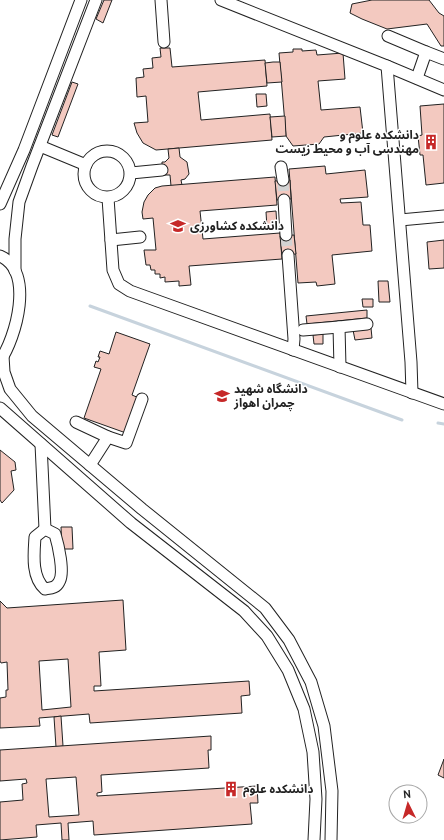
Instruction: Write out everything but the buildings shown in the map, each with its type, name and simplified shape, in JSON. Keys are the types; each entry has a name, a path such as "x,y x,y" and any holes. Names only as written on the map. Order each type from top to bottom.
{"lane":[{"path":"0,204 4,185 24,150 81,0"},
{"path":"96,0 19,202 15,239 15,271 20,296 19,308 16,326 11,342 2,359 4,372 10,389 32,416 121,492 265,608 289,640 310,682 324,726 332,791 331,840"},
{"path":"161,0 164,42"},
{"path":"222,0 444,90"},
{"path":"388,36 444,60"},
{"path":"417,78 426,52"},
{"path":"387,66 411,362 412,393"},
{"path":"40,146 86,164"},
{"path":"101,151 112,151 123,156 130,165 131,173 127,187 119,195 108,198 97,196 88,188 84,178 86,164 91,157 101,151"},
{"path":"281,167 282,180"},
{"path":"131,173 162,170"},
{"path":"108,198 113,270 119,284 128,290 444,404"},
{"path":"284,200 286,235"},
{"path":"400,220 444,216"},
{"path":"111,240 140,237"},
{"path":"288,255 294,339 293,350"},
{"path":"0,256 5,258 15,271"},
{"path":"303,330 339,328 367,324"},
{"path":"339,328 340,367"},
{"path":"76,422 108,437 126,443 142,399"},
{"path":"1,409 131,523 244,611 268,636 288,670 304,709 313,752 316,799 314,840"},
{"path":"90,465 108,437"},
{"path":"41,444 46,530"},
{"path":"110,504 121,492"},
{"path":"131,523 142,509"},
{"path":"46,530 55,534 62,576 53,588 45,589 39,584 36,575 34,551 35,537 46,530"}],"waterway":[{"path":"90,306 402,420"},
{"path":"438,423 444,424"}],"tunnel":[{"path":"283,180 284,200"},
{"path":"286,235 288,255"}],"place":[{"name":"دانشکده علوم و مهندسی آب و محیط زیست","path":"431,142"},
{"name":"دانشکده کشاورزی","path":"178,226"},
{"name":"دانشگاه شهید چمران اهواز","path":"222,396"},
{"name":"دانشکده علوم","path":"231,789"}]}
